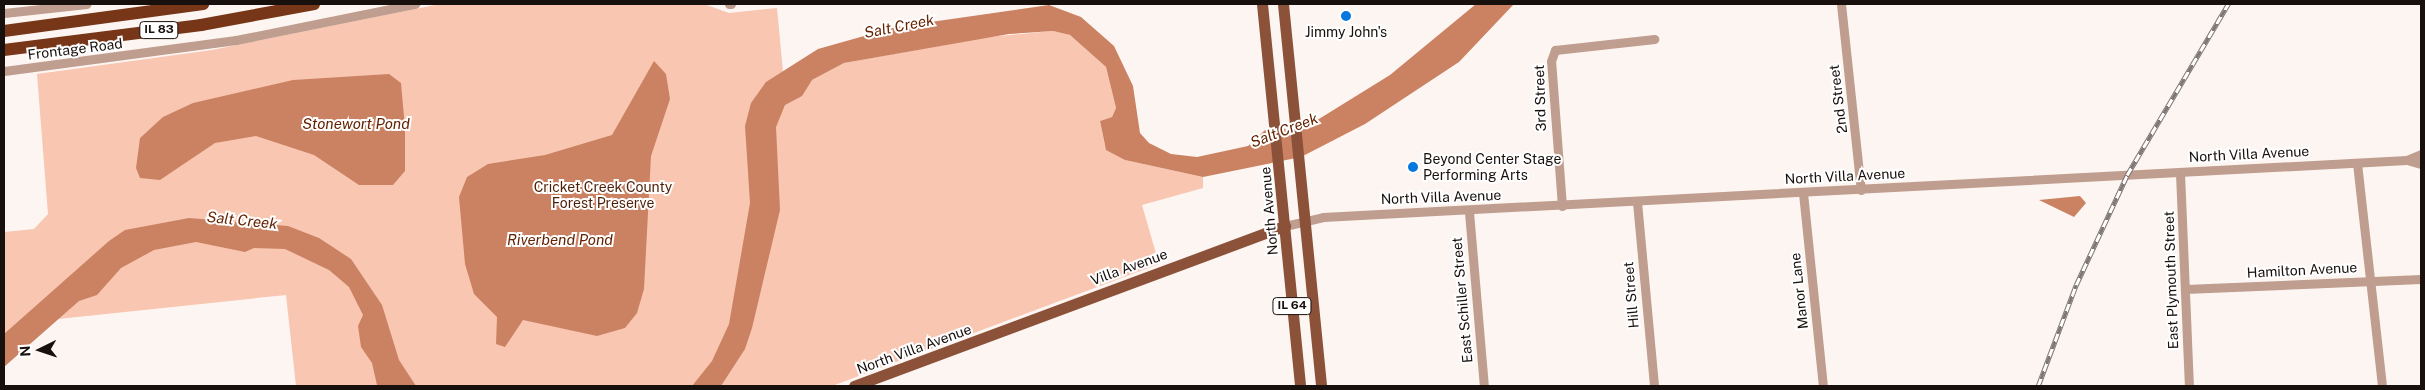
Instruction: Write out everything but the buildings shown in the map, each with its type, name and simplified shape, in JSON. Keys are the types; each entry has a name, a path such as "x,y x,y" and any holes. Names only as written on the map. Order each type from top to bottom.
{"highway":[{"name":"IL 83","path":"4,31 203,4"},
{"name":"IL 83","path":"4,50 201,25 314,4"}],"main road":[{"name":"North Avenue","path":"1262,4 1274,100 1300,386"},
{"name":"IL 64","path":"1283,4 1298,171 1321,386"},
{"name":"Villa Avenue","path":"984,339 1285,226"},
{"name":"North Villa Avenue","path":"854,386 984,339"}],"street":[{"path":"4,13 87,4"},
{"name":"Frontage Road","path":"4,72 236,40 415,4"},
{"name":"2nd Street","path":"1841,4 1861,190"},
{"name":"3rd Street","path":"1562,206 1551,61 1556,50 1654,39"},
{"name":"North Villa Avenue","path":"2407,160 2421,154"},
{"name":"North Villa Avenue","path":"1285,226 1304,221 1562,206 2407,160 2421,164"},
{"path":"2357,163 2382,386"},
{"name":"East Plymouth Street","path":"2180,173 2189,386"},
{"name":"Manor Lane","path":"1803,194 1823,386"},
{"name":"Hill Street","path":"1637,202 1654,386"},
{"name":"East Schiller Street","path":"1469,212 1484,386"},
{"name":"Hamilton Avenue","path":"2185,289 2421,279"}],"green space":[{"name":"Cricket Creek County Forest Preserve","path":"440,4 704,4 729,13 777,8 783,72 812,80 844,63 988,37 1053,31 1070,35 1106,67 1116,108 1112,117 1100,121 1105,146 1125,160 1203,177 1203,188 1142,205 1159,264 832,386 296,386 286,295 20,323 4,334 4,232 34,229 48,214 37,74 212,50"}],"water":[{"name":"Salt Creek","path":"1476,4 1514,4 1459,62 1365,124 1301,157 1203,177 1125,160 1106,150 1100,121 1112,117 1116,108 1106,67 1070,35 1053,31 1009,34 844,63 812,80 802,96 785,105 776,127 780,210 752,328 745,349 721,386 692,386 712,361 729,324 750,203 745,126 751,103 766,82 818,49 896,27 1049,5 1081,17 1114,46 1133,86 1140,133 1149,143 1171,154 1197,157 1248,146 1265,130 1306,127 1390,75"},
{"name":"Riverbend Pond","path":"654,61 666,74 670,99 651,156 644,289 637,313 625,328 597,336 523,320 505,347 496,344 497,317 474,294 465,264 459,197 467,177 488,164 545,155 612,135"},
{"name":"Stonewort Pond","path":"389,74 401,83 405,128 405,171 393,185 359,185 314,155 256,136 215,143 160,180 140,178 136,168 140,138 163,117 193,103 293,80"},
{"path":"2080,196 2086,203 2074,217 2039,200"},
{"path":"189,218 288,226 319,238 351,259 382,305 399,360 416,386 377,385 372,363 361,347 358,326 363,315 349,287 329,270 285,249 254,248 245,252 196,242 154,250 121,268 97,295 79,301 4,367 4,334 109,241 125,230"}],"railway":[{"path":"2038,386 2076,285 2127,175 2228,4"}],"place":[{"name":"Jimmy John's","path":"1346,16"},
{"name":"Beyond Center Stage Performing Arts","path":"1413,167"}]}
